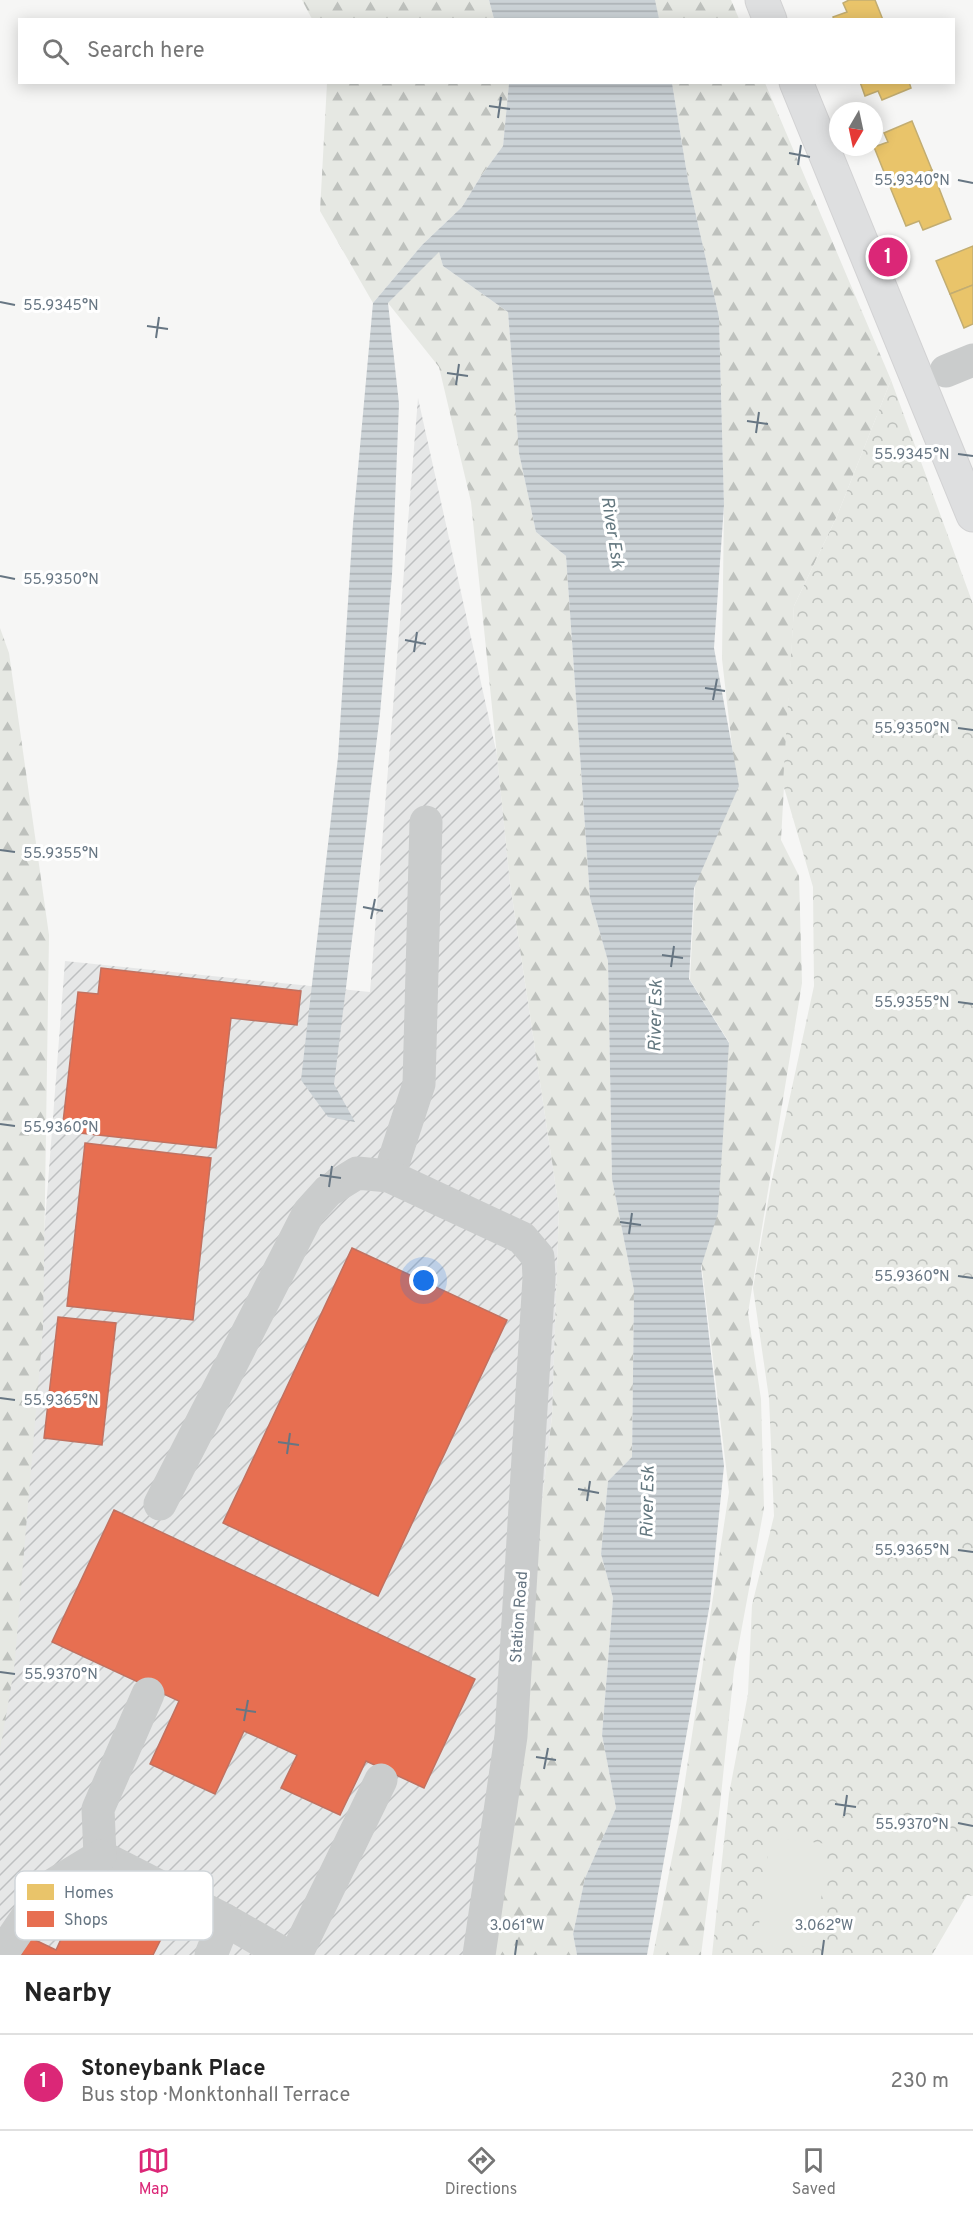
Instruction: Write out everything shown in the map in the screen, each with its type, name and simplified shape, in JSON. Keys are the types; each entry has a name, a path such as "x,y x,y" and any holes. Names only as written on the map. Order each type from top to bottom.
{"main road":[{"path":"762,0 769,18"},
{"path":"797,84 973,516"}],"street":[{"path":"389,1176 419,1084 426,822"},
{"name":"Station Road","path":"160,1504 309,1212 328,1191 357,1173 389,1176 522,1238 538,1257 539,1278 511,1736 479,1955"},
{"path":"100,1856 98,1809 148,1694"},
{"path":"296,1955 381,1780"},
{"path":"100,1856 129,1871"},
{"path":"75,1871 100,1856"},
{"path":"213,1914 286,1955"},
{"path":"211,1955 225,1920"},
{"path":"1,1955 15,1934"}],"shaded area":[{"path":"418,398 497,755 510,883 559,1208 552,1416 489,1955 0,1955 0,1349 35,1352 65,961 370,992"}],"green space":[{"path":"302,0 489,0 494,18 311,18"},
{"path":"613,0 731,0 739,18 628,18"},
{"path":"327,84 509,84 503,146 462,207 422,245 373,303 320,211"},
{"path":"672,84 765,84 891,380 837,516 794,606 781,840 799,876 802,983 748,1313 761,1399 764,1508 734,1670 701,1955 653,1955 678,1827 729,1492 700,1252 729,1042 690,980 695,884 737,790 722,659 724,505 719,317 688,180"},
{"path":"439,251 443,266 508,312 519,453 536,532 566,556 590,898 608,961 612,1179 634,1290 632,1457 608,1481 601,1554 613,1598 602,1735 616,1808 585,1878 573,1934 577,1955 489,1955 552,1416 559,1208 510,883 471,502 439,367 388,303"},
{"path":"891,380 973,604 973,1896 967,1895 932,1955 712,1955 729,1794 748,1694 752,1605 774,1516 769,1398 753,1288 771,1184 814,986 813,887 783,784 794,606 837,516"},
{"path":"0,628 9,653 49,935 43,1328 14,1670 0,1750"},
{"path":"770,1837 828,1844 815,1948 757,1941"}],"water":[{"path":"489,0 655,0 659,18 494,18"},
{"name":"River Esk","path":"509,84 672,84 688,180 719,317 724,505 714,648 739,786 694,888 689,979 729,1043 718,1213 701,1267 724,1466 710,1603 647,1955 577,1955 573,1934 585,1878 616,1808 602,1735 613,1598 601,1554 608,1481 632,1457 634,1290 612,1179 608,961 590,898 566,556 536,532 519,453 508,312 443,266 439,252 388,303 399,404 392,575 380,714 334,1084 355,1122 328,1117 301,1080 338,757 353,524 373,303 422,245 462,207 503,146"}],"building: Homes":[{"path":"849,0 875,0 882,18 833,18 847,12 843,3"},
{"path":"861,84 910,84 911,88 882,100 878,91 865,96"},
{"path":"912,121 932,170 890,187 878,156 883,156 883,144 888,142 884,133"},
{"path":"932,170 951,219 923,230 919,221 906,226 890,187"},
{"path":"973,246 973,285 950,294 936,261"},
{"path":"973,285 973,324 964,328 950,294"}],"building: Shops":[{"path":"101,968 301,991 297,1025 231,1018 216,1148 62,1131 78,992 98,994"},
{"path":"85,1143 211,1158 193,1320 67,1306"},
{"path":"352,1248 507,1320 378,1596 223,1523"},
{"path":"58,1317 116,1323 102,1445 44,1438"},
{"path":"114,1510 475,1679 424,1788 366,1761 340,1815 281,1788 297,1755 244,1731 215,1794 150,1764 179,1701 52,1642"},
{"path":"28,1940 35,1940 56,1950 61,1940 160,1940 153,1955 21,1955"}],"place":[{"name":"Stoneybank Place","path":"888,257"}]}
